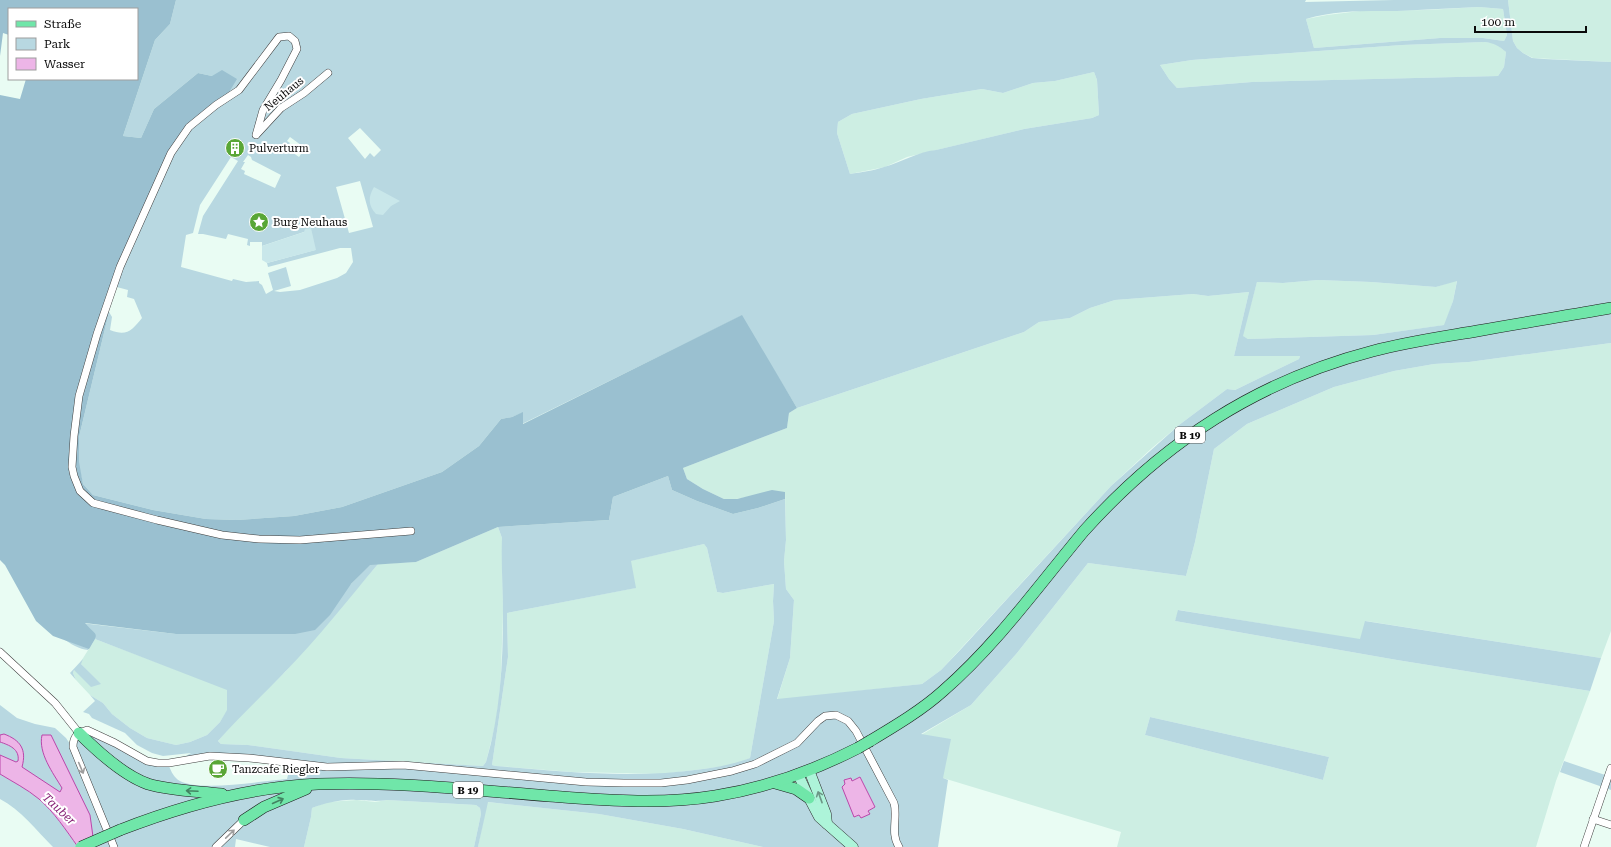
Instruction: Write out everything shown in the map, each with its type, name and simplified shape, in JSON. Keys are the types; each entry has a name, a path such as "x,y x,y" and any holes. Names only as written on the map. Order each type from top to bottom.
{"main road":[{"name":"B 19","path":"81,847 120,830 175,810 231,795 281,787 318,784 376,784 596,800 646,801 713,796 740,792 804,772 858,748 942,692 972,664 1100,513 1144,471 1170,450 1233,407 1273,387 1308,372 1374,351 1441,337 1611,308"},
{"path":"79,733 98,751 130,775 147,783 178,790 231,795"},
{"path":"775,782 796,788 808,798"},
{"path":"244,820 264,807 318,784"}],"street":[{"name":"Neuhaus","path":"328,73 304,93 281,108 256,135 264,110 297,49 295,41 290,36 279,37 239,90 216,104 189,127 171,153 120,267 97,334 79,396 72,467 80,491 93,503 222,535 259,539 300,540 411,531"},
{"path":"0,652 55,703 79,733"},
{"path":"114,847 73,748 73,740 79,733 86,730 115,743 136,756 147,761 158,763 169,763 210,756 249,758 327,767 404,765 586,782 661,783 711,776 755,764 796,743 818,721 826,716 836,715 848,721 856,731 894,803 896,810 894,831 898,845"},
{"path":"1584,847 1611,768"},
{"path":"804,772 808,798 819,817 852,847"},
{"path":"804,772 826,814 827,824"},
{"path":"1593,819 1611,825"},
{"path":"216,847 244,820"}],"shaded area":[{"path":"0,0 176,0 170,24 155,40 123,136 141,138 154,109 198,73 212,76 222,70 237,79 225,99 189,127 171,153 105,309 109,312 79,437 79,462 83,484 93,495 153,510 206,519 237,520 294,516 342,507 442,472 479,446 501,419 512,417 523,412 523,424 742,315 797,408 789,413 787,428 683,468 687,479 724,499 737,499 772,490 785,492 785,499 733,514 672,490 668,476 613,497 609,520 498,527 416,562 370,565 351,584 330,615 315,630 295,634 176,634 85,623 96,634 96,637 89,649 53,636 36,621 5,565 0,560 0,95 20,99 26,80 138,80 138,8 8,8 8,35 3,33 0,56"},
{"path":"1508,0 1611,0 1611,62 1533,58 1523,53 1517,48 1513,41"},
{"path":"1479,7 1503,9 1507,35 1504,41 1483,38 1440,38 1314,48 1306,19 1360,11 1426,10"},
{"path":"1493,43 1506,52 1504,67 1498,76 1252,82 1177,88 1160,65 1192,60 1402,45"},
{"path":"1094,72 1097,80 1099,115 1092,118 1024,129 907,157 885,167 850,174 837,133 838,122 852,114 921,99 982,89 1003,93 1033,83 1055,81"},
{"path":"374,187 400,201 391,206 383,215 376,214 370,204 370,198"},
{"path":"311,228 316,250 267,263 262,260 262,246 304,232 305,229"},
{"path":"1318,280 1436,287 1457,280 1453,301 1445,325 1373,335 1248,339 1242,336 1257,282 1283,283"},
{"path":"1249,292 1234,356 1300,356 1299,359 1235,390 1227,389 1179,425 1152,448 1111,486 941,670 922,684 777,700 790,658 794,600 786,589 784,561 786,540 785,492 736,499 724,499 687,479 683,468 787,428 789,413 797,408 1024,332 1039,322 1070,318 1090,308 1115,300 1193,294 1208,296"},
{"path":"1611,343 1611,631 1601,658 1366,621 1361,640 1179,610 1175,621 1397,660 1590,691 1556,781 1536,847 1117,847 1121,832 943,778 921,735 971,705 1017,653 1088,563 1186,576 1195,542 1214,449 1247,424 1334,387 1394,371 1434,364 1469,362","holes":["1150,717 1329,757 1323,780 1145,735"]},
{"path":"498,527 502,538 503,613 501,673 495,726 486,762 483,766 341,758 248,745 221,744 218,741 234,722 285,672 378,564 416,562"},
{"path":"704,544 707,548 717,592 723,593 774,584 774,621 750,758 736,764 662,774 572,772 492,765 508,657 507,613 635,588 630,561"},
{"path":"95,639 227,689 227,711 220,722 207,735 190,742 176,745 147,738 130,728 112,714 103,703 90,695 76,680 73,673 74,670 100,684 80,663"},
{"path":"357,800 375,802 387,800 476,805 480,808 481,814 474,847 304,847 312,808 327,802"},
{"path":"487,802 599,814 683,829 763,847 478,847"}],"green space":[{"path":"176,0 1306,0 1305,2 1508,0 1513,41 1517,48 1523,53 1532,58 1611,62 1611,343 1469,362 1434,364 1394,371 1334,387 1247,424 1214,449 1195,542 1186,576 1088,563 1017,653 971,705 921,734 951,739 943,778 948,780 938,847 763,847 683,829 599,814 488,802 478,847 474,847 481,814 480,808 476,805 387,800 345,800 323,804 312,808 304,847 270,847 236,839 235,847 96,847 22,767 0,755 0,705 17,718 35,724 55,728 66,738 72,747 73,741 87,730 136,756 169,766 176,778 190,784 216,786 287,779 289,764 210,756 176,762 191,753 163,756 152,753 137,745 125,733 92,718 89,714 83,712 95,701 90,695 103,703 112,714 130,728 147,738 176,745 190,742 207,735 220,722 227,710 227,690 95,639 96,637 88,650 82,649 68,642 38,618 176,634 192,633 351,584 370,564 378,564 309,646 218,741 221,744 248,745 341,758 483,766 486,762 495,726 500,689 503,614 502,538 498,527 609,520 613,497 668,476 672,490 733,514 785,499 786,540 784,561 786,589 794,600 790,658 777,699 922,684 941,670 962,648 1111,486 1179,425 1227,389 1235,390 1299,359 1300,356 1234,356 1249,292 1208,296 1193,294 1115,300 1090,308 1070,318 1039,322 1024,332 797,408 741,316 522,424 522,413 501,419 479,446 442,472 342,507 294,516 237,520 206,519 153,510 93,495 83,484 78,462 79,437 109,312 112,317 110,330 121,333 132,329 142,318 134,299 127,297 128,290 113,286 120,267 212,76 198,73 154,109 141,138 123,136 155,40 170,24","holes":["1479,7 1503,9 1507,35 1504,41 1483,38 1440,38 1314,48 1306,19 1329,14 1351,12","1485,42 1496,45 1506,52 1504,67 1498,76 1252,82 1177,88 1160,65 1192,60 1402,45","1094,72 1097,80 1099,115 1092,118 1024,129 929,151 891,165 850,174 837,133 838,122 852,114 921,99 982,89 1003,93 1033,83 1055,81","360,128 381,150 374,157 370,153 365,159 348,138","290,137 305,148 299,157 286,148 290,143 287,141","248,155 252,160 281,175 275,188 244,174 245,171 241,169 245,162 243,162","231,157 238,161 203,216 198,234 226,239 228,234 248,239 247,245 250,246 250,242 262,242 262,246 304,232 315,250 267,263 268,267 340,248 351,248 353,262 346,273 337,278 300,290 280,292 274,291 291,286 286,267 268,273 273,290 266,294 259,281 246,282 233,279 232,281 181,267 186,235 193,233 200,205","360,181 373,227 349,233 336,187","1318,280 1436,287 1457,281 1453,301 1444,325 1373,335 1248,339 1243,336 1257,282 1283,283","704,544 707,548 717,592 723,593 774,584 774,621 750,758 732,764 715,767 651,774 599,774 492,765 508,657 507,613 636,588 631,561","809,770 819,817 796,789 776,782","860,777 875,807 861,818 860,815 855,817 842,787 846,784 844,780 850,778 852,781"]},
{"path":"1178,610 1360,639 1365,621 1601,658 1590,691 1397,660 1175,621"},
{"path":"83,659 81,664 101,684 91,687 74,670 73,673 76,680 70,673"},
{"path":"1150,717 1329,757 1323,780 1145,735"},
{"path":"1564,761 1611,777 1611,790 1560,772"},
{"path":"0,774 39,799 60,822 78,847 53,847 22,815 0,799"}],"water":[{"name":"Tauber","path":"4,734 10,736 21,746 24,755 22,767 60,792 62,788 47,763 42,749 42,735 51,735 90,815 94,844 96,847 78,847 60,822 39,799 0,774 0,755 16,762 18,761 16,751 10,746 0,742 0,735"},
{"path":"860,777 875,807 868,811 870,814 861,818 859,815 854,817 842,787 845,784 844,780 851,778 852,781"}],"place":[{"name":"Pulverturm","path":"235,148"},
{"name":"Burg Neuhaus","path":"259,222"},
{"name":"Tanzcafe Riegler","path":"218,769"}]}
